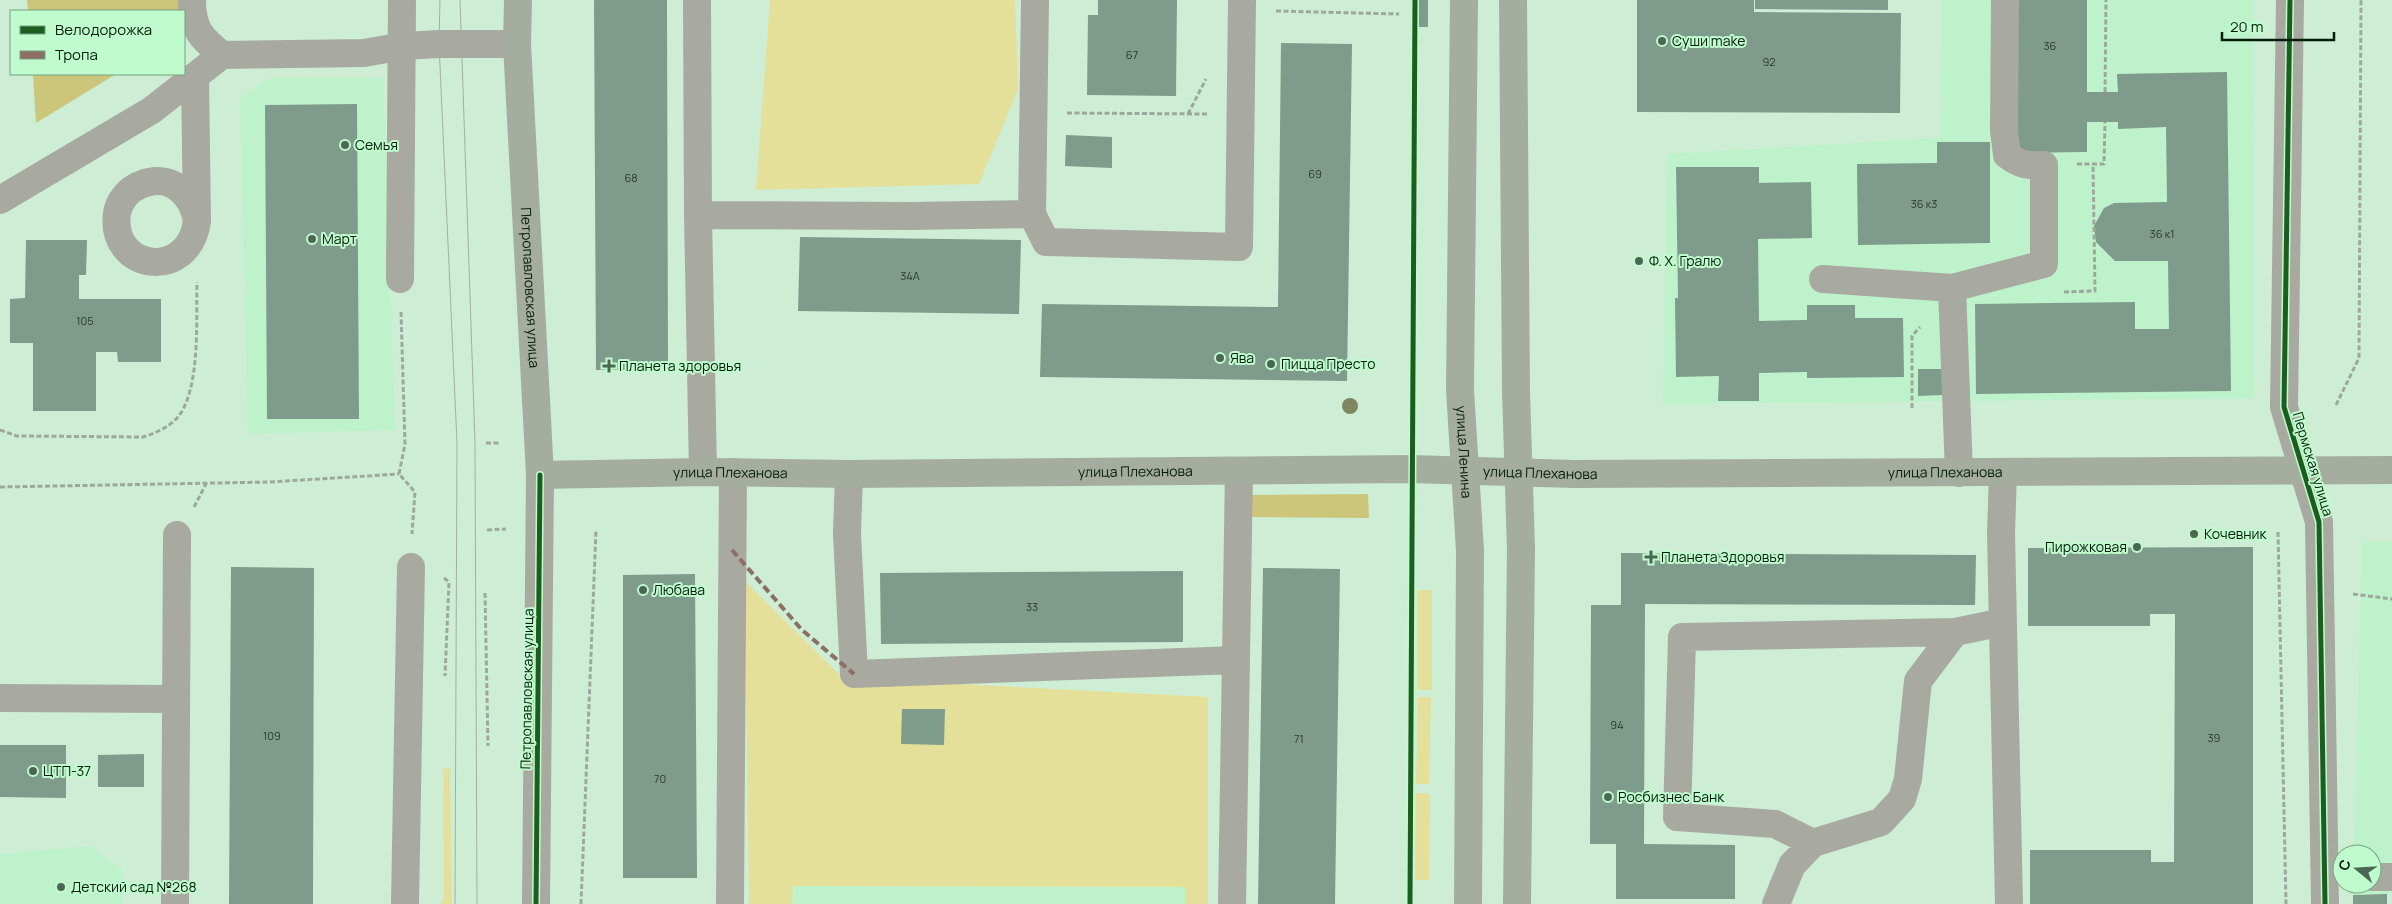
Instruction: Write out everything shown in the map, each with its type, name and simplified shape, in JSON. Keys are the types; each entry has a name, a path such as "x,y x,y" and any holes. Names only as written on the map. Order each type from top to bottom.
{"main road":[{"name":"Петропавловская улица","path":"518,0 518,44 540,475"},
{"name":"улица Ленина","path":"1464,0 1460,390 1470,551 1468,904"},
{"path":"1513,0 1518,472 1521,550 1517,904"},
{"name":"улица Плеханова","path":"540,475 704,472 849,474 1466,470 1518,472 1958,473 2392,470"}],"street":[{"path":"192,0 192,15 202,39 222,55"},
{"path":"400,279 402,0"},
{"path":"698,0 698,215 704,472"},
{"path":"1035,0 1034,112 1042,184 1032,214 1046,242 1239,247 1242,0"},
{"path":"1823,278 1952,288 2044,264 2044,165 2025,166 2008,154 2004,131 2005,0"},
{"name":"Пермская улица","path":"2290,0 2284,407 2319,522 2331,886"},
{"path":"0,200 152,110 222,55 364,53 403,46 518,44"},
{"path":"195,77 197,221"},
{"path":"698,215 909,216 1032,214"},
{"path":"1952,288 1958,473"},
{"path":"1232,904 1239,471"},
{"path":"730,904 733,472"},
{"path":"2004,472 2001,534 2009,904"},
{"path":"849,474 848,534 854,674 1236,660"},
{"name":"Петропавловская улица","path":"536,904 540,475"},
{"path":"175,904 177,535"},
{"path":"405,904 411,568"},
{"path":"1813,843 1775,824 1677,817 1682,637 1955,632 2003,622"},
{"path":"1776,904 1792,866 1813,843 1881,822 1902,799 1908,779 1918,681 1955,632"},
{"path":"0,698 175,699"}],"path":[{"path":"2105,92 2106,0"},
{"path":"2336,405 2359,358 2361,0"},
{"path":"1034,112 1240,113"},
{"path":"2044,165 2104,164 2105,122"},
{"path":"0,430 17,436 143,437 160,430 177,418 188,396 196,365 197,279"},
{"path":"399,474 405,444 400,279"},
{"path":"1912,336 1912,408"},
{"path":"486,443 500,443"},
{"path":"0,488 270,482 399,474"},
{"path":"399,474 415,492 411,568"},
{"path":"487,530 506,530"},
{"path":"581,904 596,530"},
{"path":"2278,532 2286,904"},
{"path":"443,577 449,582 445,679"},
{"path":"485,593 488,746"}],"shaded area":[{"path":"27,0 184,0 184,10 28,10"},
{"path":"770,0 1015,0 1018,89 979,184 756,190"},
{"path":"1942,0 2253,0 2254,398 1663,404 1667,154 1940,138"},
{"path":"33,75 114,75 36,123"},
{"path":"269,78 383,78 395,430 248,434 240,98"},
{"path":"1368,494 1369,518 1251,517 1252,495"},
{"path":"2362,542 2392,542 2392,894 2353,895 2382,894 2382,844 2354,844"},
{"path":"746,582 843,678 1208,697 1208,904 1185,904 1185,887 793,886 792,904 749,904"},
{"path":"1418,590 1432,590 1432,690 1418,690"},
{"path":"1418,697 1431,697 1429,784 1416,784"},
{"path":"450,768 452,904 440,904 444,899 443,769"},
{"path":"1416,793 1430,794 1429,880 1415,880"},
{"name":"Детский сад №268","path":"90,846 123,871 122,904 0,904 0,854"},
{"path":"792,886 1186,887 1185,904 792,904"}],"building":[{"path":"594,0 667,0 668,370 596,370"},
{"path":"1098,0 1177,0 1176,96 1087,95 1088,15 1098,15"},
{"path":"1419,0 1428,0 1428,27 1419,27"},
{"path":"1637,0 1754,0 1754,12 1901,13 1900,113 1637,112"},
{"path":"1755,0 1888,0 1888,10 1755,9"},
{"path":"2012,0 2087,0 2087,92 2118,92 2117,74 2227,72 2231,391 1976,394 1975,304 2135,302 2135,329 2169,329 2168,261 2115,261 2096,242 2094,226 2104,208 2114,203 2167,202 2166,127 2118,129 2118,122 2087,122 2087,152 2012,153"},
{"path":"1281,43 1352,44 1347,381 1040,377 1042,304 1278,307"},
{"name":"Март","path":"357,104 359,419 267,419 265,105"},
{"path":"1066,135 1112,137 1112,168 1065,166"},
{"path":"1937,142 1990,142 1990,243 1858,245 1857,164 1937,163"},
{"path":"1676,167 1759,167 1759,183 1811,182 1812,238 1758,239 1759,321 1807,320 1807,305 1855,305 1855,318 1903,318 1904,377 1807,378 1807,372 1759,373 1759,401 1718,401 1719,376 1676,377 1675,298 1678,298"},
{"path":"800,237 1021,240 1019,314 798,311"},
{"path":"26,240 87,240 86,275 79,275 79,299 161,299 161,362 118,362 117,352 96,352 96,411 33,411 33,343 10,343 10,299 25,298"},
{"path":"1918,369 1942,369 1942,395 1918,396"},
{"path":"2253,547 2253,904 2030,904 2030,850 2151,850 2151,862 2174,862 2175,614 2150,614 2150,626 2028,626 2028,548"},
{"path":"1621,553 1976,555 1975,605 1645,604 1644,844 1735,845 1735,899 1616,899 1616,844 1590,844 1591,605 1621,605"},
{"path":"231,567 314,568 313,904 229,904"},
{"path":"1263,568 1340,569 1335,904 1258,904"},
{"path":"1183,571 1183,642 881,644 880,573"},
{"path":"695,574 697,878 623,878 623,575"},
{"path":"902,709 945,709 944,745 901,744"},
{"name":"ЦТП-37","path":"0,745 66,745 66,798 0,797"},
{"path":"144,754 144,787 98,787 98,755"},
{"path":"2387,894 2387,904 2353,904 2353,895"}],"tram line":[{"path":"440,0 439,44 457,443 455,904"},
{"path":"460,0 475,443 477,904"}],"marked path":[{"path":"732,550 802,630 854,674"}],"cycle path":[{"path":"1410,904 1415,0"},
{"path":"2290,0 2284,407 2319,522 2325,904"},
{"path":"536,904 540,475"}],"place":[{"name":"Суши make","path":"1662,41"},
{"name":"Семья","path":"345,145"},
{"name":"Март","path":"312,239"},
{"name":"Ф. Х. Гралю","path":"1639,261"},
{"name":"Ява","path":"1220,358"},
{"name":"Пицца Престо","path":"1271,364"},
{"name":"Планета здоровья","path":"609,366"},
{"name":"Кочевник","path":"2194,534"},
{"name":"Пирожковая","path":"2137,547"},
{"name":"Планета Здоровья","path":"1651,557"},
{"name":"Любава","path":"643,590"},
{"name":"ЦТП-37","path":"33,771"},
{"name":"Росбизнес Банк","path":"1608,797"},
{"name":"Детский сад №268","path":"61,887"}]}
